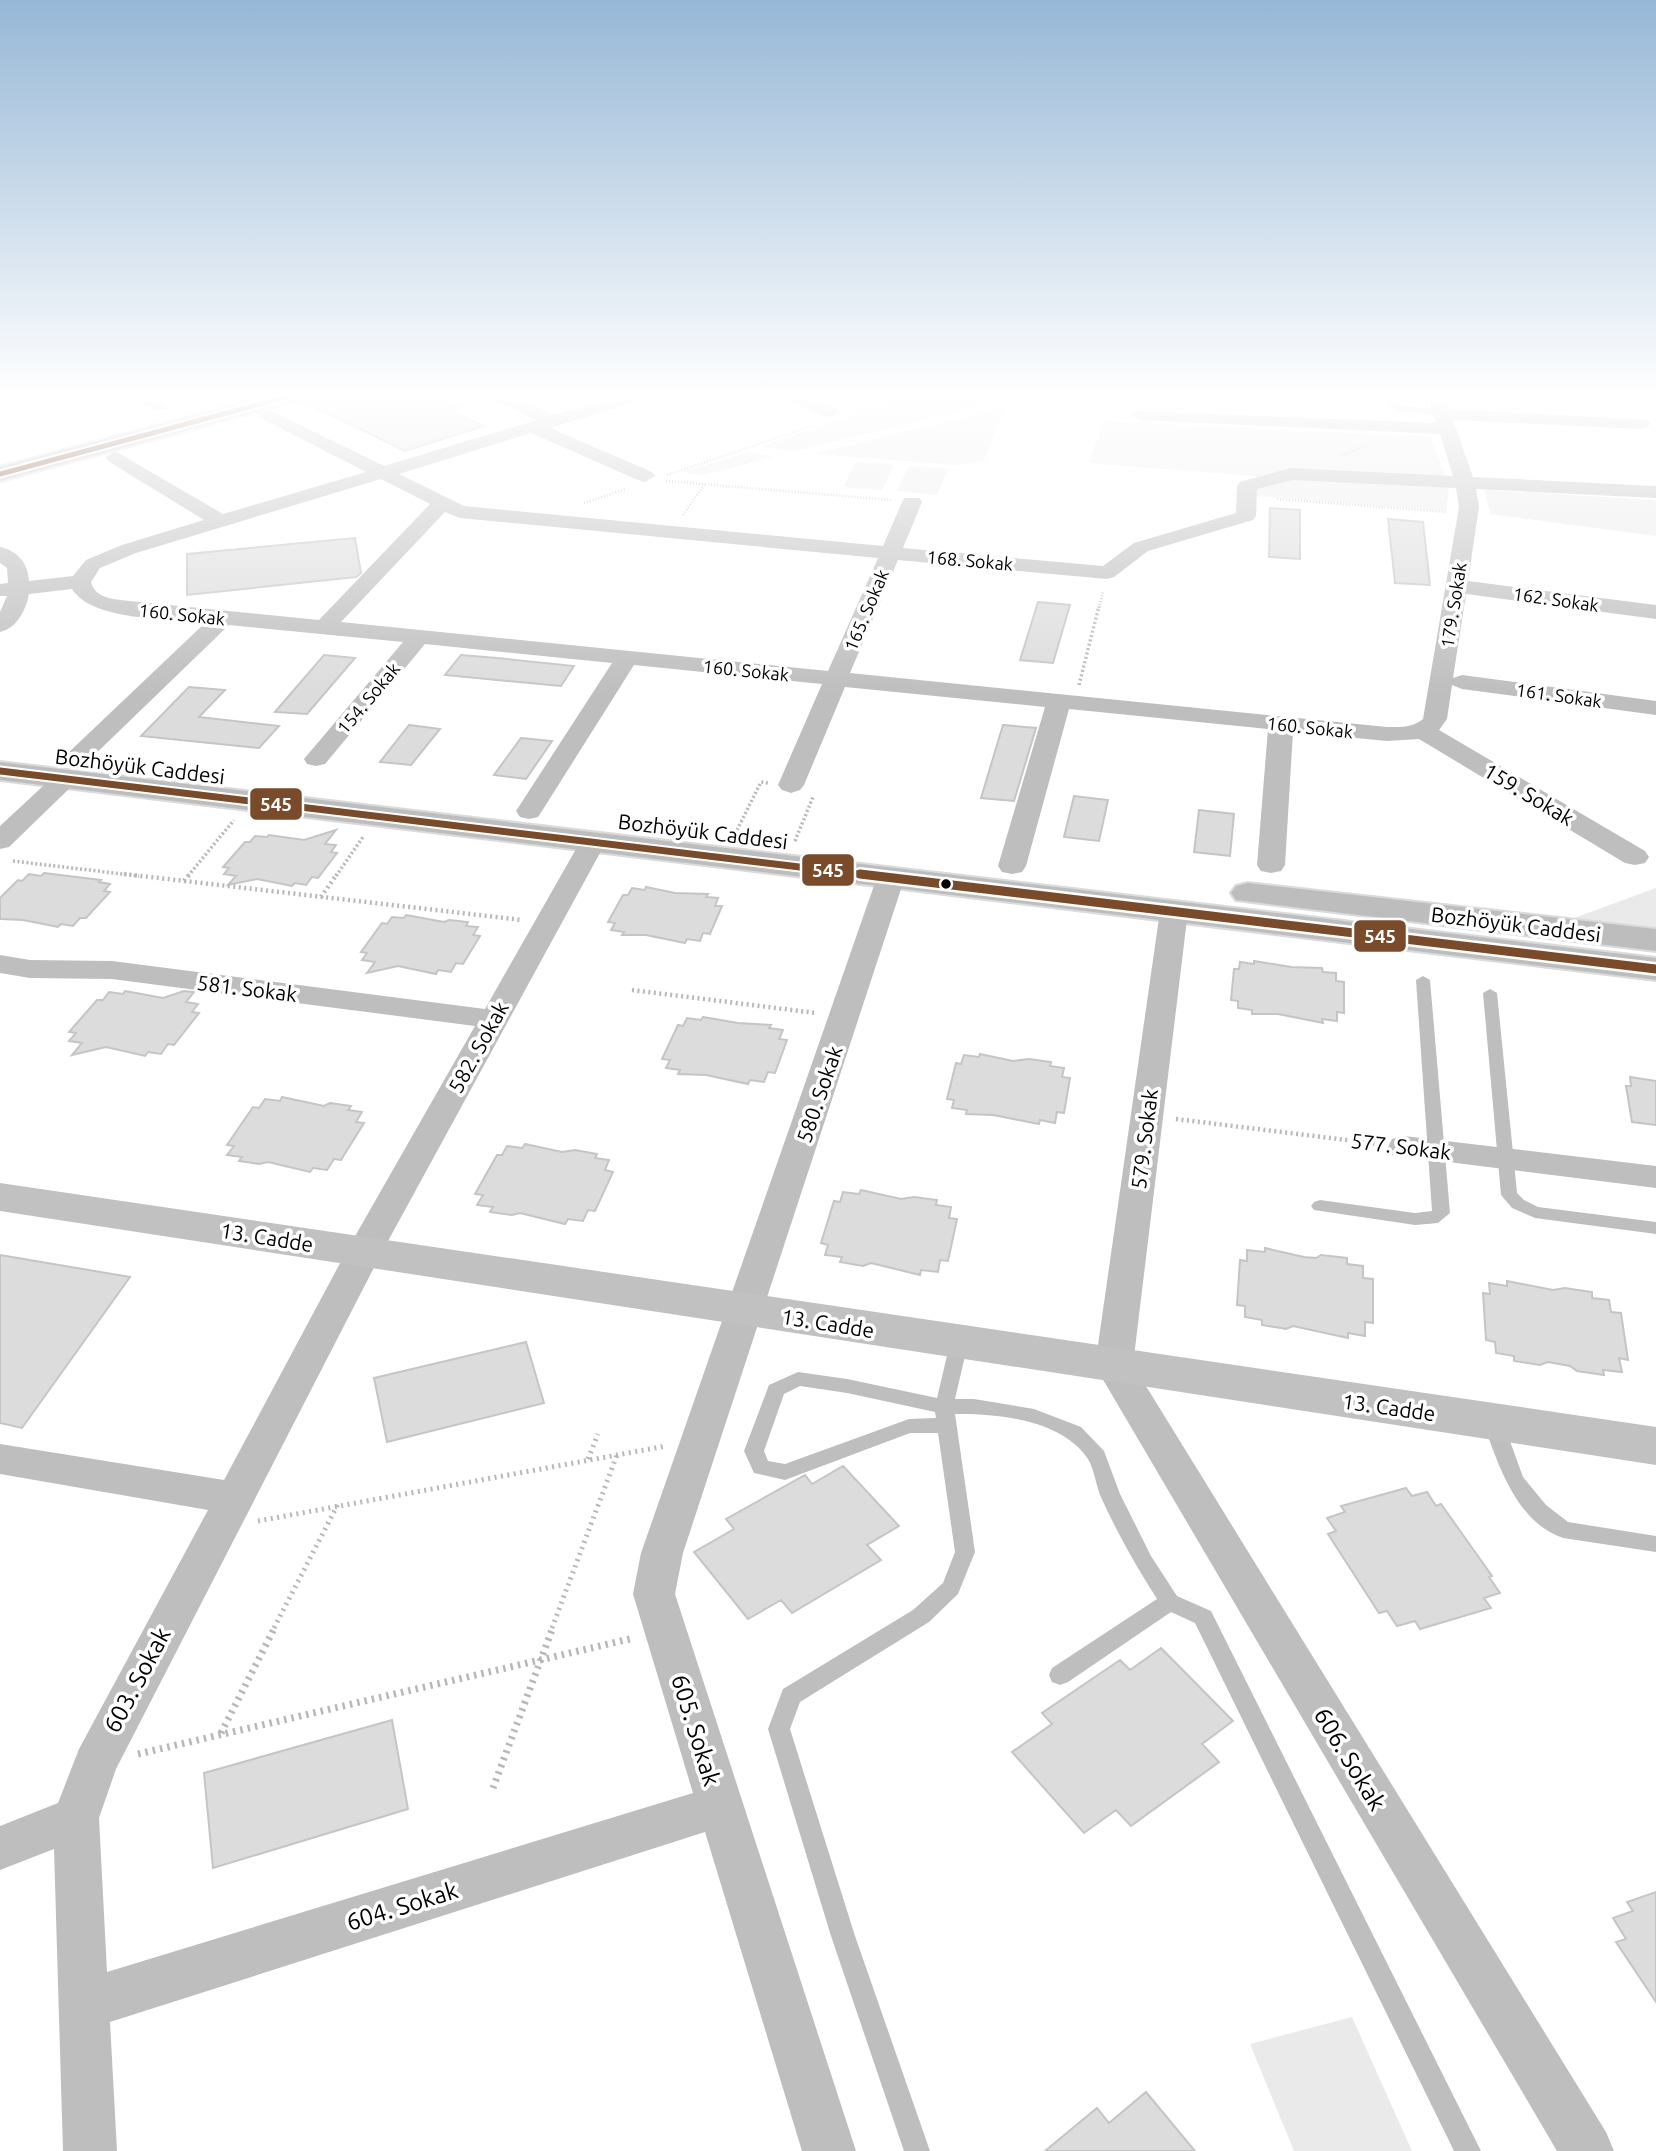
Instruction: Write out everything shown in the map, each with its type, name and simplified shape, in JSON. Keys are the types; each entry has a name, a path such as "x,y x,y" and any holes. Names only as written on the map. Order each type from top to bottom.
{"main road":[{"name":"Bozhöyük Caddesi","path":"0,750 71,769 251,801 1656,969"},
{"name":"Bozhöyük Caddesi","path":"0,771 71,769 529,811 1656,940"}],"street":[{"path":"176,494 220,521"},
{"path":"10,589 79,582 87,570 104,558 309,494"},
{"name":"168. Sokak","path":"424,494 460,512 670,534 1107,573"},
{"name":"179. Sokak","path":"1423,732 1435,719 1468,513 1466,494"},
{"path":"1107,573 1142,547 1246,516 1247,497"},
{"name":"165. Sokak","path":"791,785 912,502"},
{"path":"324,628 442,503"},
{"path":"0,553 18,566 10,589"},
{"name":"160. Sokak","path":"79,582 87,596 105,604 223,618 1396,735 1423,732"},
{"name":"162. Sokak","path":"1457,586 1656,612"},
{"path":"0,625 19,601 10,589"},
{"path":"0,841 223,618"},
{"name":"154. Sokak","path":"316,759 419,637"},
{"path":"529,811 626,658"},
{"name":"161. Sokak","path":"1462,682 1656,708"},
{"path":"1012,866 1067,702"},
{"path":"1271,865 1281,724"},
{"name":"159. Sokak","path":"1423,732 1635,857"},
{"name":"582. Sokak","path":"364,1252 593,842"},
{"name":"580. Sokak","path":"746,1310 891,877"},
{"name":"579. Sokak","path":"1114,1366 1174,911"},
{"name":"581. Sokak","path":"0,964 30,969 112,970 494,1019"},
{"name":"577. Sokak","path":"1420,1149 1656,1177"},
{"name":"13. Cadde","path":"0,1197 1656,1446"},
{"name":"603. Sokak","path":"90,2151 76,1818 95,1764 364,1252"},
{"name":"605. Sokak","path":"746,1310 662,1553 654,1594 829,2151"},
{"name":"606. Sokak","path":"1114,1366 1587,2151"},
{"path":"0,1459 226,1514"},
{"name":"604. Sokak","path":"83,2005 720,1806"},
{"path":"0,1848 76,1818"}],"lane":[{"path":"1320,1206 1415,1219 1432,1219 1441,1213 1420,1149 1423,980"},
{"path":"1490,993 1509,1195 1518,1204 1535,1212 1656,1228"},
{"path":"917,2151 843,1936 779,1729 791,1696 920,1616 951,1588 965,1552 945,1416 958,1343"},
{"path":"945,1416 847,1386 798,1379 776,1390 754,1451 761,1467 785,1472 909,1426 945,1416 974,1406 1034,1416 1074,1432 1097,1456 1110,1494 1144,1562 1170,1602 1203,1617 1468,2151"},
{"path":"1493,1422 1514,1481 1539,1511 1563,1530 1656,1544"},
{"path":"1060,1675 1170,1602"}],"path":[{"path":"564,523 581,504 606,494"},
{"path":"670,534 698,494"},
{"path":"824,494 912,502"},
{"path":"1247,497 1468,513"},
{"path":"1067,702 1107,573"},
{"path":"735,834 761,782 816,788 795,841"},
{"path":"184,881 251,801"},
{"path":"321,897 378,816"},
{"path":"0,859 547,923"},
{"path":"632,990 845,1017"},
{"name":"577. Sokak","path":"1147,1115 1420,1149"},
{"path":"588,1460 598,1434"},
{"path":"226,1514 338,1504 701,1440"},
{"path":"493,1788 617,1455"},
{"path":"220,1734 338,1504"},
{"path":"95,1764 665,1631"}],"shaded area":[{"path":"1256,494 1448,494 1446,511"},
{"path":"1486,494 1560,494 1656,500 1656,536 1490,514"},
{"path":"1656,888 1656,929 1574,918"},
{"path":"1352,2017 1412,2151 1294,2151 1250,2044"}],"building":[{"path":"1270,508 1300,510 1300,559 1269,557"},
{"path":"1388,519 1423,522 1430,585 1395,583"},
{"path":"355,538 361,573 356,577 187,595 187,554"},
{"path":"1038,602 1070,605 1053,663 1020,660"},
{"path":"324,655 355,658 307,714 275,712"},
{"path":"461,655 574,666 561,686 445,675"},
{"path":"189,687 225,690 199,717 279,726 259,748 141,736"},
{"path":"409,725 440,729 411,765 380,762"},
{"path":"1003,725 1036,728 1014,801 981,798"},
{"path":"521,738 552,741 526,779 494,775"},
{"path":"1074,796 1108,800 1099,841 1064,837"},
{"path":"1199,810 1234,814 1230,856 1194,852"},
{"path":"336,830 325,844 336,845 331,852 337,853 318,878 312,877 306,885 295,883 292,886 257,879 228,885 236,876 224,874 229,868 223,867 245,842 250,842 255,836 269,835 304,840"},
{"path":"44,873 101,880 99,882 110,884 104,891 110,892 86,918 80,918 73,926 61,924 58,927 23,920 0,919 0,898 18,880 22,881 29,874 41,876"},
{"path":"646,887 675,893 708,894 706,897 718,898 715,906 722,906 710,934 703,933 700,941 687,939 685,943 646,935 622,935 624,932 611,930 615,923 608,922 623,895 628,895 632,888 645,890"},
{"path":"406,915 444,922 468,922 466,926 478,927 473,935 480,936 463,964 456,963 451,972 438,970 436,974 398,966 367,973 375,962 362,960 367,953 361,952 382,923 387,924 392,917 404,918"},
{"path":"1254,961 1291,967 1322,968 1323,972 1336,973 1336,981 1344,982 1344,1013 1337,1012 1337,1021 1322,1019 1323,1023 1278,1014 1252,1014 1252,1010 1238,1008 1238,1001 1231,1000 1234,969 1239,969 1240,962 1254,964"},
{"path":"125,991 163,998 184,991 194,992 186,1002 198,1004 192,1012 199,1013 174,1045 168,1044 161,1054 148,1052 145,1056 106,1047 72,1055 82,1043 69,1041 76,1033 69,1032 97,1000 103,1000 109,992 123,994"},
{"path":"703,1017 771,1025 769,1028 783,1030 779,1039 787,1040 775,1073 768,1072 764,1082 750,1080 748,1084 706,1075 678,1074 680,1070 666,1068 670,1060 662,1059 678,1025 683,1026 687,1018 701,1020"},
{"path":"980,1054 1013,1061 1029,1059 1051,1062 1050,1066 1064,1068 1062,1077 1070,1078 1064,1113 1057,1112 1055,1123 1040,1120 1039,1124 993,1115 966,1114 967,1110 952,1108 954,1100 947,1099 956,1063 961,1064 964,1055 979,1057"},
{"path":"1630,1077 1656,1081 1656,1125 1632,1122 1626,1086 1631,1086"},
{"path":"282,1097 324,1106 330,1103 351,1106 348,1110 362,1112 356,1122 364,1123 341,1160 334,1159 327,1170 313,1168 310,1172 268,1162 259,1164 239,1161 242,1157 227,1155 234,1146 227,1145 253,1107 259,1108 265,1099 280,1101"},
{"path":"525,1144 562,1152 575,1150 597,1154 595,1158 609,1160 605,1170 613,1172 595,1211 588,1210 583,1221 568,1219 565,1224 520,1213 512,1215 490,1212 493,1207 477,1205 483,1195 475,1194 497,1155 502,1155 507,1146 522,1148"},
{"path":"861,1190 901,1199 914,1197 937,1200 936,1205 951,1207 949,1218 957,1219 948,1261 940,1260 938,1272 921,1270 920,1275 871,1263 863,1266 840,1262 842,1257 825,1255 828,1245 821,1243 834,1201 840,1202 843,1192 859,1194"},
{"path":"1265,1248 1304,1257 1316,1258 1321,1255 1347,1258 1347,1264 1363,1266 1363,1278 1373,1279 1373,1323 1365,1322 1365,1336 1348,1333 1348,1338 1293,1326 1286,1329 1262,1325 1262,1320 1245,1317 1245,1306 1237,1305 1240,1260 1247,1261 1247,1250 1265,1252"},
{"path":"0,1255 130,1277 22,1428 0,1423"},
{"path":"1507,1281 1553,1290 1565,1288 1592,1292 1592,1298 1609,1300 1611,1312 1621,1313 1628,1360 1619,1358 1622,1372 1603,1370 1604,1375 1577,1371 1570,1366 1548,1362 1540,1365 1514,1361 1514,1356 1496,1353 1495,1342 1486,1340 1483,1293 1490,1294 1489,1283 1507,1286"},
{"path":"526,1342 544,1403 387,1442 374,1378"},
{"path":"843,1466 899,1526 867,1545 881,1560 792,1613 781,1600 748,1619 694,1552 734,1529 726,1519 805,1475 812,1484"},
{"path":"1406,1488 1412,1496 1427,1492 1436,1506 1441,1504 1463,1535 1492,1576 1489,1577 1500,1593 1484,1598 1491,1608 1420,1629 1415,1621 1397,1626 1387,1611 1379,1613 1328,1534 1336,1531 1327,1518 1345,1512 1341,1506"},
{"path":"1161,1648 1233,1721 1202,1744 1219,1762 1131,1826 1116,1810 1084,1833 1012,1752 1052,1724 1042,1713 1120,1660 1130,1670"},
{"path":"392,1720 408,1809 213,1868 204,1773"},
{"path":"1656,1892 1656,2002 1616,1942 1626,1939 1613,1918 1633,1911 1627,1902"},
{"path":"1146,2092 1195,2151 1045,2151 1097,2108 1109,2123"}],"transit line":[{"name":"545","path":"0,771 1656,969"}]}
